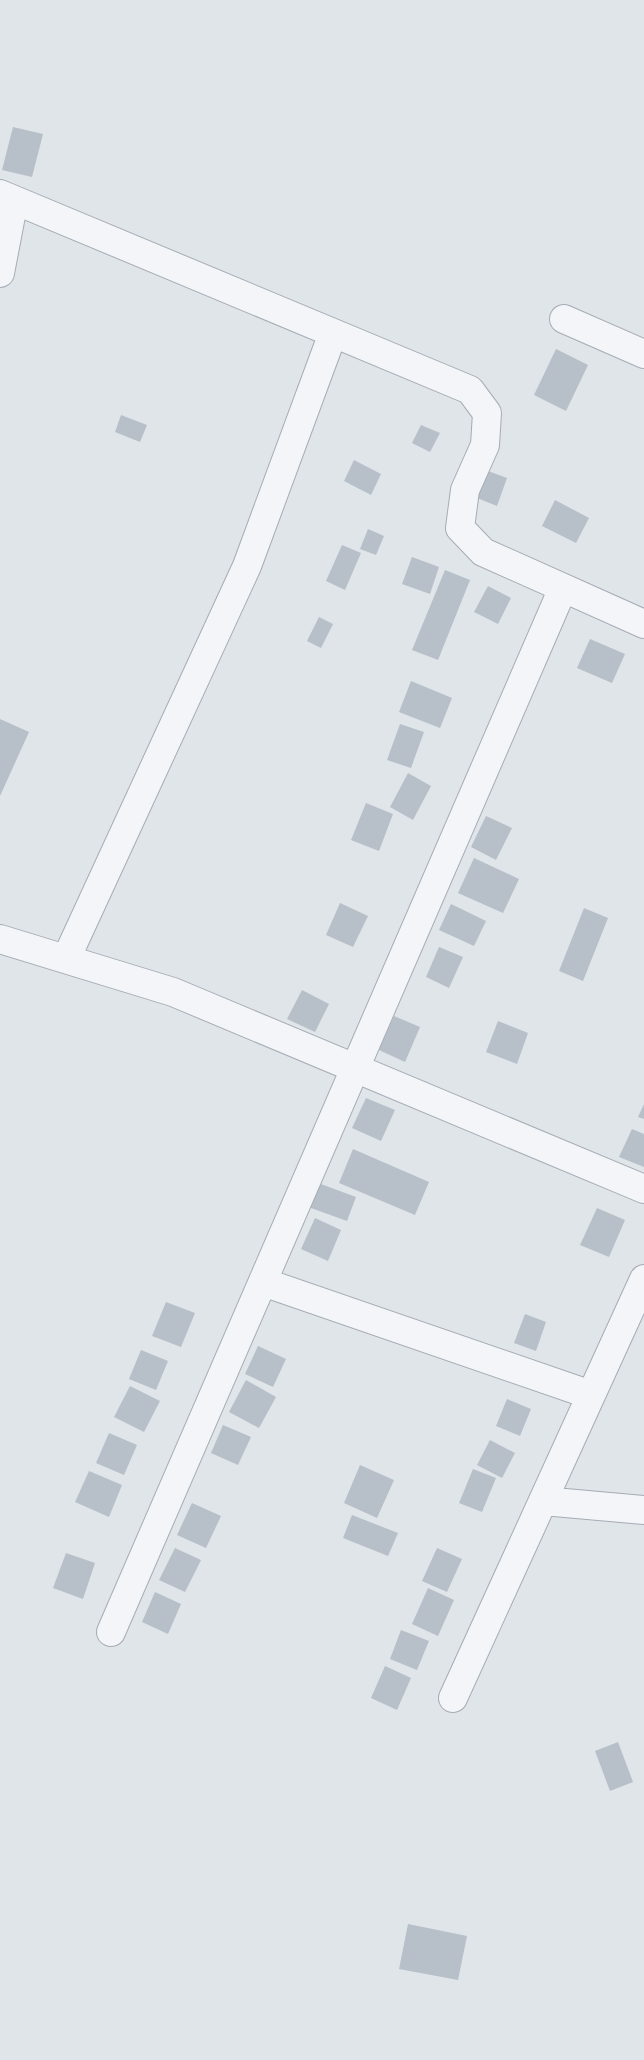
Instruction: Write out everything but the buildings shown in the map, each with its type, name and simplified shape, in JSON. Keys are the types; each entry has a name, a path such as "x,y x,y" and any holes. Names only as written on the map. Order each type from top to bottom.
{"street":[{"path":"0,273 7,197 470,390 487,413 486,446 466,490 460,528 483,552 644,624"},
{"path":"564,319 644,354"},
{"path":"66,959 247,566 333,333"},
{"path":"111,1632 563,588"},
{"path":"0,938 173,992 644,1189"},
{"path":"453,1698 644,1279"},
{"path":"262,1282 592,1395"},
{"path":"543,1501 644,1510"}]}
